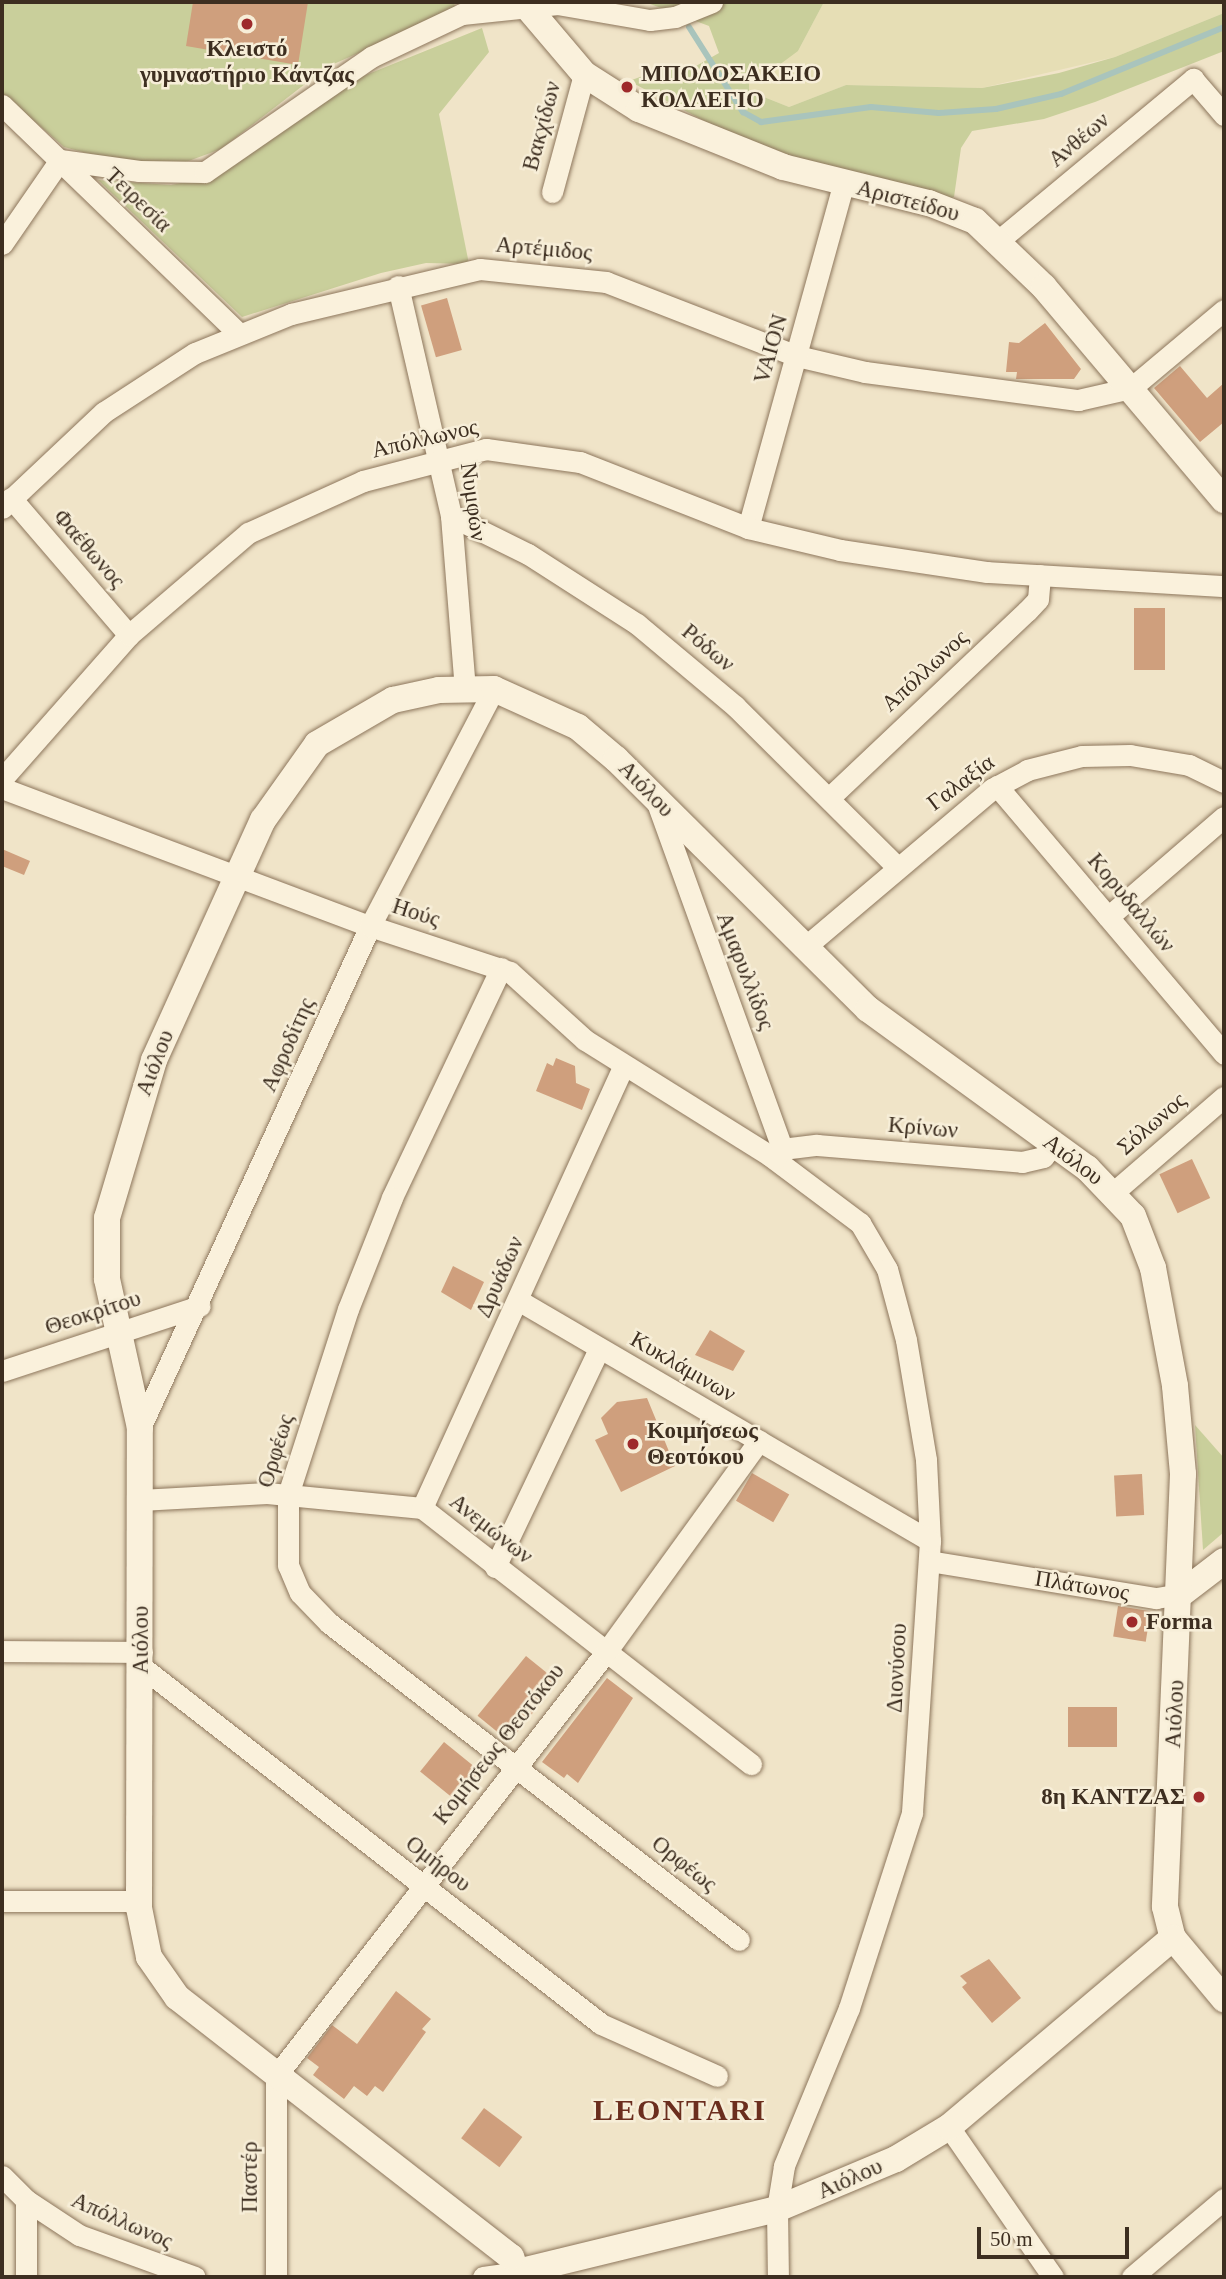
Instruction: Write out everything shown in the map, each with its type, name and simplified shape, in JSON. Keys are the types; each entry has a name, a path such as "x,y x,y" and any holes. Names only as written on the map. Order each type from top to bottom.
{"street":[{"path":"2,244 60,160 139,171 205,172 371,57 462,14 525,3 557,4 650,20 675,18 712,2"},
{"name":"Αριστείδου","path":"525,3 583,74 639,108 783,167 963,214 998,241 1131,388 1224,500"},
{"name":"Βακχίδων","path":"552,192 583,74"},
{"name":"Ανθέων","path":"998,241 1193,79 1224,115"},
{"name":"Tειρεσία","path":"2,106 238,333"},
{"name":"VAION","path":"748,528 844,183"},
{"name":"Αρτέμιδος","path":"6,503 126,396 238,333 398,286 505,269 606,282 797,356 893,378 1078,400 1131,388"},
{"name":"Νυμφών","path":"398,286 441,458 451,516 465,689"},
{"path":"1131,388 1224,310"},
{"name":"Απόλλωνος","path":"2,779 129,635 248,533 305,503 441,458 486,450 547,453 622,476 748,528 899,559 1040,575 1224,586"},
{"name":"Φαέθωνος","path":"6,503 129,635"},
{"name":"Ρόδων","path":"451,516 528,554 637,624 716,688 897,867"},
{"name":"Απόλλωνος","path":"829,798 1027,611 1038,599 1040,575"},
{"name":"Αιόλου","path":"465,689 494,689 578,727 895,1032 1115,1191 1148,1250 1174,1386 1182,1474 1181,1594 1164,1907 1173,1938 949,2127 896,2159 777,2209 518,2275 511,2257 276,2076 166,1985 144,1943 139,1901 142,1659 139,1428 107,1279 107,1218 123,1153 153,1060 236,876 286,783 322,739 393,700 465,689"},
{"name":"Αφροδίτης","path":"139,1428 200,1306 370,926 494,689"},
{"name":"Γαλαξία","path":"805,947 897,867 997,786 1042,765 1102,755 1189,765 1224,782"},
{"name":"Κορυδαλλών","path":"997,786 1224,1054"},
{"name":"Ηούς","path":"2,788 370,926 501,968 623,1066 779,1154"},
{"name":"Αμαρυλλίδος","path":"656,800 779,1154"},
{"path":"1108,917 1224,817"},
{"name":"Ορφέως","path":"501,968 393,1198 348,1309 288,1495 288,1565 312,1608 739,1940"},
{"name":"Δρυάδων","path":"422,1508 623,1066"},
{"name":"Σόλωνος","path":"1115,1191 1224,1097"},
{"name":"Κρίνων","path":"779,1154 817,1146 1022,1162 1043,1157 1054,1145"},
{"name":"Διονύσου","path":"778,2277 777,2209 788,2152 849,2008 912,1813 930,1551 921,1434 906,1340 887,1269 860,1223 779,1154"},
{"name":"Κυκλάμινων","path":"518,1300 759,1441 930,1551"},
{"name":"Θεοκρίτου","path":"2,1371 200,1306"},
{"path":"495,1567 599,1349"},
{"name":"Κομήσεως Θεοτόκου","path":"276,2076 422,1884 606,1653 759,1441"},
{"name":"Ανεμώνων","path":"139,1500 288,1495 422,1508 751,1764"},
{"name":"Πλάτωνος","path":"930,1551 1156,1598 1181,1594"},
{"path":"1181,1594 1224,1561"},
{"path":"2,1651 142,1659"},
{"name":"Ομήρου","path":"142,1659 601,2024 718,2076"},
{"path":"2,1901 139,1901"},
{"path":"1173,1938 1224,1999"},
{"name":"Παστέρ","path":"276,2076 276,2277"},
{"path":"949,2127 1053,2277"},
{"name":"Απόλλωνος","path":"2,2176 26,2200 79,2235 126,2256 195,2277"},
{"path":"1132,2277 1224,2199"},
{"path":"26,2200 26,2277"},
{"path":"482,2277 518,2275"}],"shaded area":[{"path":"824,2 1224,2 1224,13 1115,57 982,88 846,85 789,107 749,91 749,64 798,51"}],"green space":[{"path":"2,2 453,2 457,9 327,67 221,149 175,166 116,161 64,147 2,93"},
{"path":"645,2 824,2 798,51 771,71 749,64 749,91 789,107 846,85 982,88 1059,73 1115,57 1224,13 1224,51 1095,102 1044,119 972,131 961,148 954,197 944,201 780,161 629,81 670,66 696,66 719,53 709,26"},
{"path":"482,28 489,52 439,114 469,264 426,263 381,273 242,317 98,180 171,185 205,178 231,167 351,81"},
{"path":"1195,1425 1224,1458 1224,1532 1203,1550"}],"building":[{"name":"Κλειστό γυμναστήριο Κάντζας","path":"193,2 308,2 298,65 186,46"},
{"path":"447,298 462,350 436,357 421,305"},
{"path":"1045,323 1081,369 1074,379 1016,379 1017,372 1006,372 1009,342 1019,343"},
{"path":"1180,366 1207,398 1224,383 1224,422 1200,442 1154,388"},
{"path":"1134,608 1165,608 1165,670 1134,670"},
{"path":"2,849 30,861 24,875 2,866"},
{"path":"556,1058 575,1066 576,1083 590,1089 582,1110 536,1091 547,1063 553,1066"},
{"path":"1192,1159 1210,1198 1178,1213 1159,1174"},
{"path":"453,1266 484,1282 471,1310 441,1292"},
{"path":"710,1330 745,1351 733,1371 695,1355"},
{"name":"Κοιμήσεως Θεοτόκου","path":"647,1398 675,1466 621,1492 595,1440 608,1434 601,1418 617,1402"},
{"path":"752,1473 789,1494 773,1522 736,1501"},
{"path":"1142,1474 1144,1515 1116,1516 1114,1475"},
{"path":"1118,1606 1151,1611 1146,1642 1113,1637"},
{"path":"526,1656 558,1682 509,1742 478,1716"},
{"path":"607,1678 633,1698 578,1783 567,1774 564,1778 542,1762"},
{"path":"1068,1707 1117,1707 1117,1747 1068,1747"},
{"path":"444,1742 480,1771 456,1800 420,1772"},
{"path":"989,1959 1021,1998 992,2023 962,1987 967,1983 960,1976"},
{"path":"396,1991 431,2019 422,2029 426,2032 383,2092 375,2086 367,2096 354,2086 344,2099 313,2075 319,2067 307,2058 332,2025 357,2044"},
{"path":"484,2108 522,2137 499,2167 461,2138"}],"waterway":[{"path":"689,27 743,112 761,122 871,107 939,113 996,109 1061,94 1224,27"}],"place":[{"name":"Κλειστό γυμναστήριο Κάντζας","path":"247,24"},
{"name":"ΜΠΟΔΟΣΑΚΕΙΟ ΚΟΛΛΕΓΙΟ","path":"627,87"},
{"name":"Κοιμήσεως Θεοτόκου","path":"633,1444"},
{"name":"Forma","path":"1132,1622"},
{"name":"8η ΚΑΝΤΖΑΣ","path":"1199,1797"}],"district":[{"name":"LEONTARI","path":"680,2110"}]}
